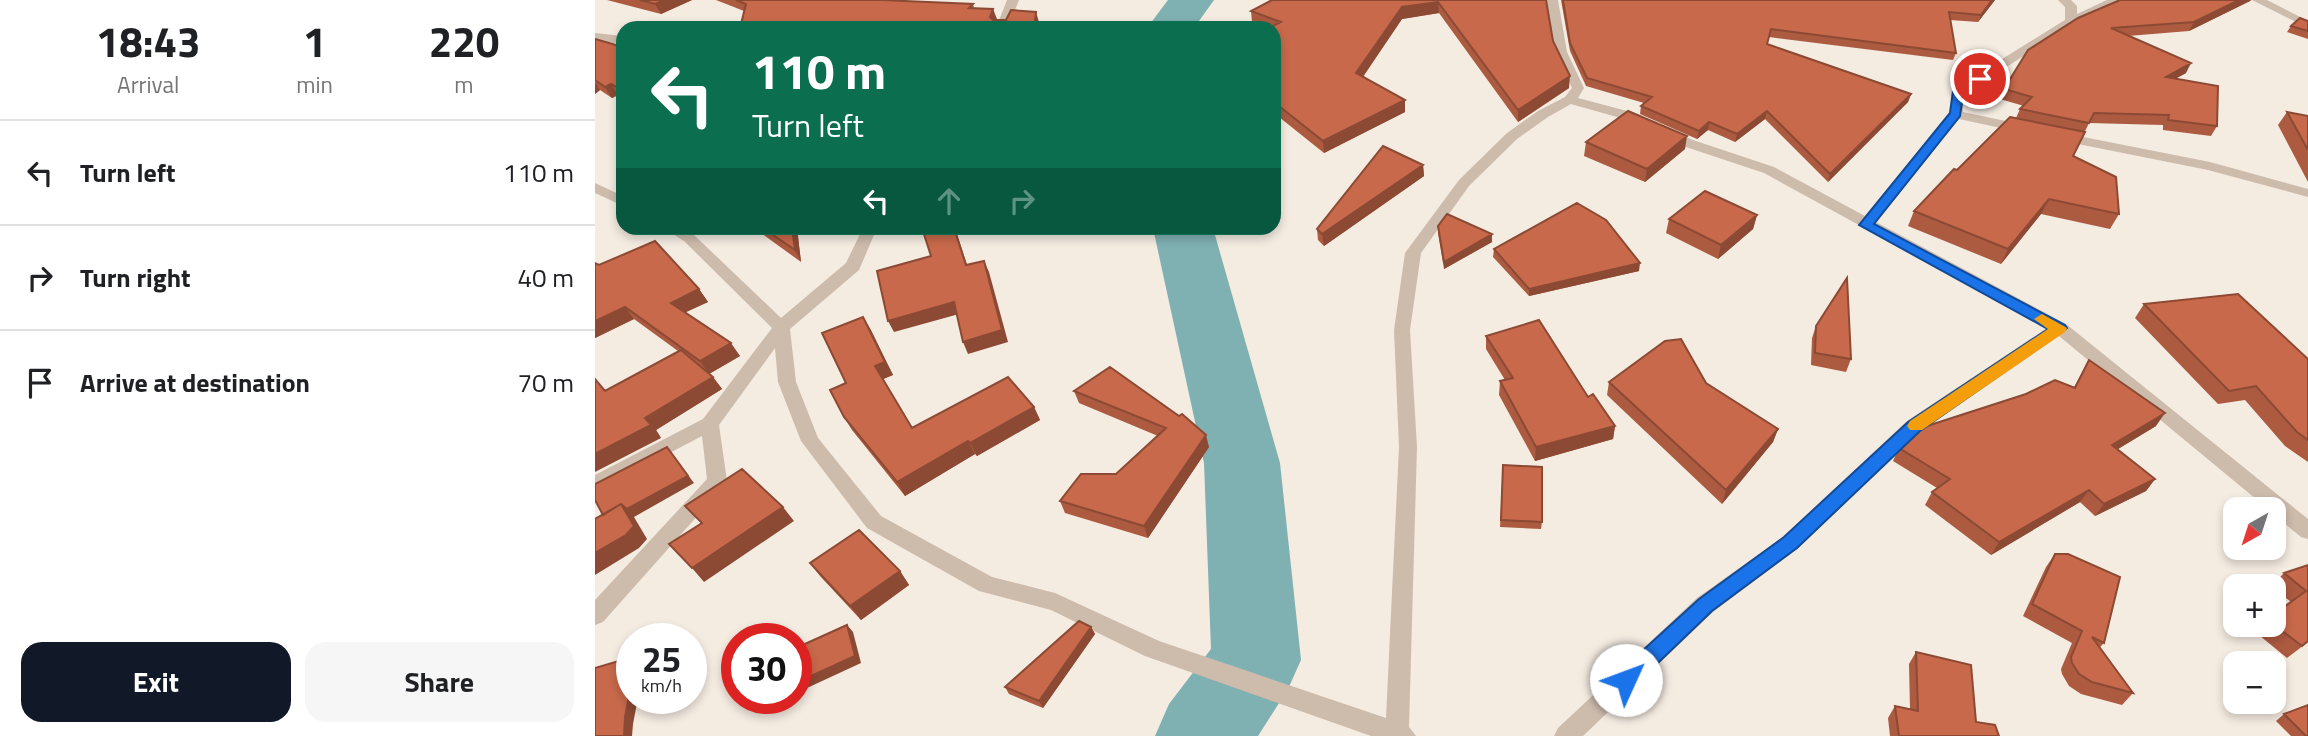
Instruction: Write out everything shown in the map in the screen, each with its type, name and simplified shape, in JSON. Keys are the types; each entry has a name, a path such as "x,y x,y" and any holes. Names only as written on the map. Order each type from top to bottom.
{"street":[{"path":"1005,21 1013,0"},
{"path":"685,235 781,327 787,382 810,441 874,522 987,584 1055,602 1153,649 1400,735 1408,447 1402,330 1412,253 1464,183 1512,136 1543,114 1570,100 1578,88 1560,52 1550,0"},
{"path":"2064,0 2071,6 2071,21"},
{"path":"1866,225 1956,114 1957,93 2071,21 2116,0"},
{"path":"2258,0 2308,25"},
{"path":"595,37 616,39"},
{"path":"1570,100 1622,114 1688,143 1769,170 2060,328 2308,531"},
{"path":"1956,114 2210,166 2308,193"},
{"path":"595,187 616,198"},
{"path":"595,484 711,424 781,327 853,266 867,235"},
{"path":"1566,736 1706,605 1790,543 1914,426 2060,328"},
{"path":"595,615 717,481 711,424"}],"building":[{"path":"640,0 665,0 655,4"},
{"path":"736,0 882,0 973,4 969,8 993,9 990,17 993,20 1006,20 1011,10 1036,12 1035,21 742,21 746,4"},
{"path":"1272,0 1546,0 1553,41 1570,76 1518,110 1438,2 1402,7 1356,73 1405,100 1323,141 1281,108 1281,21 1251,11"},
{"path":"1563,0 1992,0 1981,15 1949,12 1956,53 1771,29 1767,44 1911,94 1830,174 1767,111 1737,134 1709,122 1699,131 1641,106 1652,97 1587,78 1570,43"},
{"path":"2120,0 2239,0 2194,22 2111,28 2191,63 2166,77 2218,86 2217,126 2168,120 2169,115 2094,113 2089,123 2020,109 2032,97 2004,89 2028,50 2078,18"},
{"path":"2300,18 2308,21 2308,31 2291,26"},
{"path":"595,39 616,45 616,87 611,84 605,87 595,80"},
{"path":"1628,111 1687,136 1647,169 1586,142"},
{"path":"2287,112 2308,116 2308,150"},
{"path":"2010,117 2085,132 2073,156 2116,177 2119,214 2049,199 2008,249 1914,211"},
{"path":"1383,146 1423,165 1322,234 1317,229"},
{"path":"1705,191 1757,215 1721,245 1669,219"},
{"path":"1577,203 1606,220 1640,263 1529,289 1494,249"},
{"path":"1447,214 1492,234 1444,262 1438,226"},
{"path":"773,235 793,235 795,250"},
{"path":"924,235 956,235 966,265 984,261 1002,330 963,342 954,302 888,321 877,271 931,256"},
{"path":"655,241 699,289 671,303 731,343 700,361 625,307 595,321 595,263 599,265"},
{"path":"1847,278 1851,359 1815,353 1816,326"},
{"path":"2238,294 2308,359 2308,440 2297,432 2256,386 2229,391 2144,304"},
{"path":"863,317 885,362 875,366 912,428 1008,377 1034,407 897,482 844,417 830,390 846,383 822,333"},
{"path":"1539,320 1588,397 1593,394 1615,426 1536,447 1500,381 1513,378 1486,336"},
{"path":"1681,339 1706,383 1778,429 1726,490 1609,382 1665,341"},
{"path":"681,350 713,377 645,418 651,425 595,454 595,379 605,391"},
{"path":"2089,360 2165,413 2112,445 2155,479 2104,504 2089,490 1999,542 1932,492 1950,479 1899,448 1921,428 2026,394 2055,380 2075,388"},
{"path":"1110,367 1179,416 1182,414 1206,435 1144,526 1060,501 1081,474 1116,474 1166,428 1074,391"},
{"path":"667,447 688,476 627,509 621,504 603,515 595,500 595,484"},
{"path":"1503,465 1542,467 1542,522 1501,520"},
{"path":"742,469 783,507 692,568 669,544 702,523 685,506"},
{"path":"621,504 634,526 626,535 595,553 595,519"},
{"path":"859,530 900,571 850,606 810,563"},
{"path":"2055,554 2068,554 2120,577 2104,643 2092,637 2133,693 2092,682 2079,674 2071,657 2082,631 2032,604"},
{"path":"2308,565 2308,641 2302,646 2286,634 2286,606 2306,591 2284,573"},
{"path":"1079,621 1091,627 1039,701 1005,687"},
{"path":"847,625 855,656 812,676 812,641"},
{"path":"1916,652 1971,665 1976,722 1995,725 1999,736 1899,736 1895,706 1918,711"},
{"path":"616,662 616,714 626,714 624,736 595,736 595,668"},
{"path":"2308,705 2308,736 2284,714"}],"waterway":[{"path":"1176,21 1192,0"},
{"path":"1185,235 1242,463 1256,660 1203,736"}],"slow traffic":[{"path":"1916,426 2060,328 2042,319"}],"route":[{"path":"1626,680 1706,605 1790,543 1914,426 2060,328 1866,225 1956,114 1957,93 1980,79"}]}
